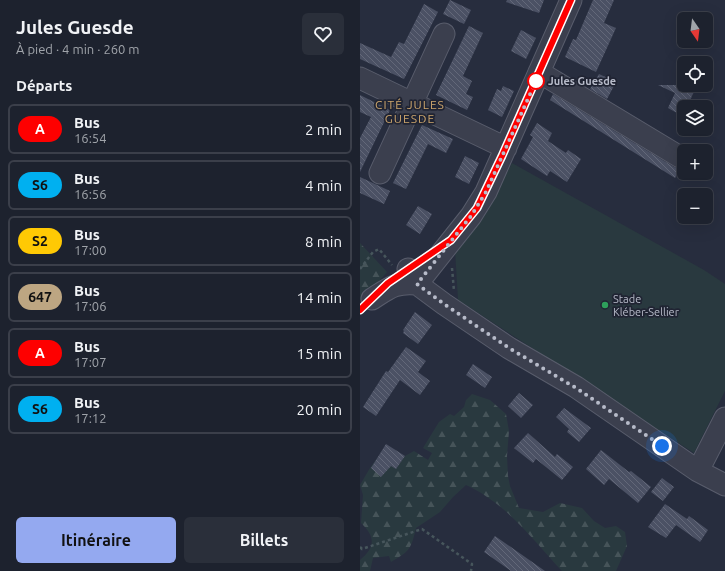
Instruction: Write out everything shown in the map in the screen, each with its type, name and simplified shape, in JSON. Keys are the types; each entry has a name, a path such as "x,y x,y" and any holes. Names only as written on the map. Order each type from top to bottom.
{"street":[{"path":"406,274 448,244 477,208 506,148 571,0"},
{"path":"380,173 444,34"},
{"path":"539,72 677,155"},
{"path":"360,78 506,148"},
{"path":"366,304 394,285 406,283 406,274"},
{"path":"406,274 444,304 509,348 576,388 698,471 725,485"},
{"path":"698,471 725,418"}],"path":[{"path":"448,244 451,252 454,294"},
{"path":"360,269 373,252 379,249 406,274"},
{"path":"360,547 362,549 422,529 472,564 471,571"}],"green space":[{"name":"Stade Kléber-Sellier","path":"512,163 704,270 725,284 725,391 694,453 458,300 455,250 490,203"},
{"path":"360,243 387,272 360,302"},
{"path":"472,394 490,400 506,414 509,431 507,456 508,476 510,486 519,508 543,512 560,503 582,508 594,521 605,528 616,526 625,532 627,546 616,571 562,571 506,512 494,502 466,485 440,512 416,528 413,541 406,552 391,562 389,556 373,558 370,571 360,571 360,560 369,551 372,542 369,532 361,523 363,495 360,485 370,468 378,457 396,469 405,456 414,451 428,460 432,453 423,448 439,422 450,414 454,416 464,407 466,400"}],"building":[{"path":"450,0 471,10 464,24 443,14"},
{"path":"507,0 544,0 539,13 506,2"},
{"path":"593,0 614,0 604,23 616,28 596,72 565,57 573,39 576,40"},
{"path":"424,4 438,12 404,79 360,59 360,43 391,57 399,42 404,44"},
{"path":"469,26 483,33 463,76 472,81 466,94 473,97 467,110 436,95"},
{"path":"521,30 536,38 526,59 511,51"},
{"path":"599,74 616,82 607,99 590,89"},
{"path":"658,85 677,85 677,92 694,92 690,100 677,100 677,113 668,108 675,93"},
{"path":"503,86 514,91 502,117 488,110 497,89 501,91"},
{"path":"553,94 677,168 677,174 675,178 550,100"},
{"path":"360,95 390,110 360,172 360,138 371,117 360,112"},
{"path":"537,123 552,133 548,141 566,153 568,150 581,159 567,182 550,171 547,176 521,159 533,137 530,135"},
{"path":"422,125 453,139 446,153 428,144 406,189 393,183"},
{"path":"465,156 479,163 469,184 455,177"},
{"path":"360,177 390,191 384,204 360,193"},
{"path":"418,206 432,214 420,234 406,225"},
{"path":"415,312 432,325 418,344 403,333 403,330"},
{"path":"406,347 426,361 418,372 430,381 420,395 400,380 376,416 363,407 386,371 388,372"},
{"path":"473,364 492,377 485,388 466,375"},
{"path":"519,393 533,405 521,418 508,406"},
{"path":"564,408 591,428 579,442 567,432 569,429 556,417"},
{"path":"528,433 555,457 557,454 573,467 562,480 536,459 533,463 514,448"},
{"path":"386,444 405,456 396,469 391,466 381,477 371,468"},
{"path":"601,450 651,487 638,503 609,479 604,485 586,469"},
{"path":"662,478 674,487 663,501 651,492"},
{"path":"665,504 687,519 689,516 708,530 700,542 676,525 666,538 648,527"},
{"path":"495,536 545,571 511,571 484,552"}],"bus line":[{"name":"A","path":"360,310 388,283 451,240 477,208 486,192 571,0"}],"place":[{"name":"Jules Guesde","path":"536,81"},
{"name":"Stade Kléber-Sellier","path":"605,305"}],"district":[{"name":"CITÉ JULES GUESDE","path":"410,111"}],"route":[{"path":"536,81 486,192 477,208 417,284 509,348 576,388 662,446"}]}
